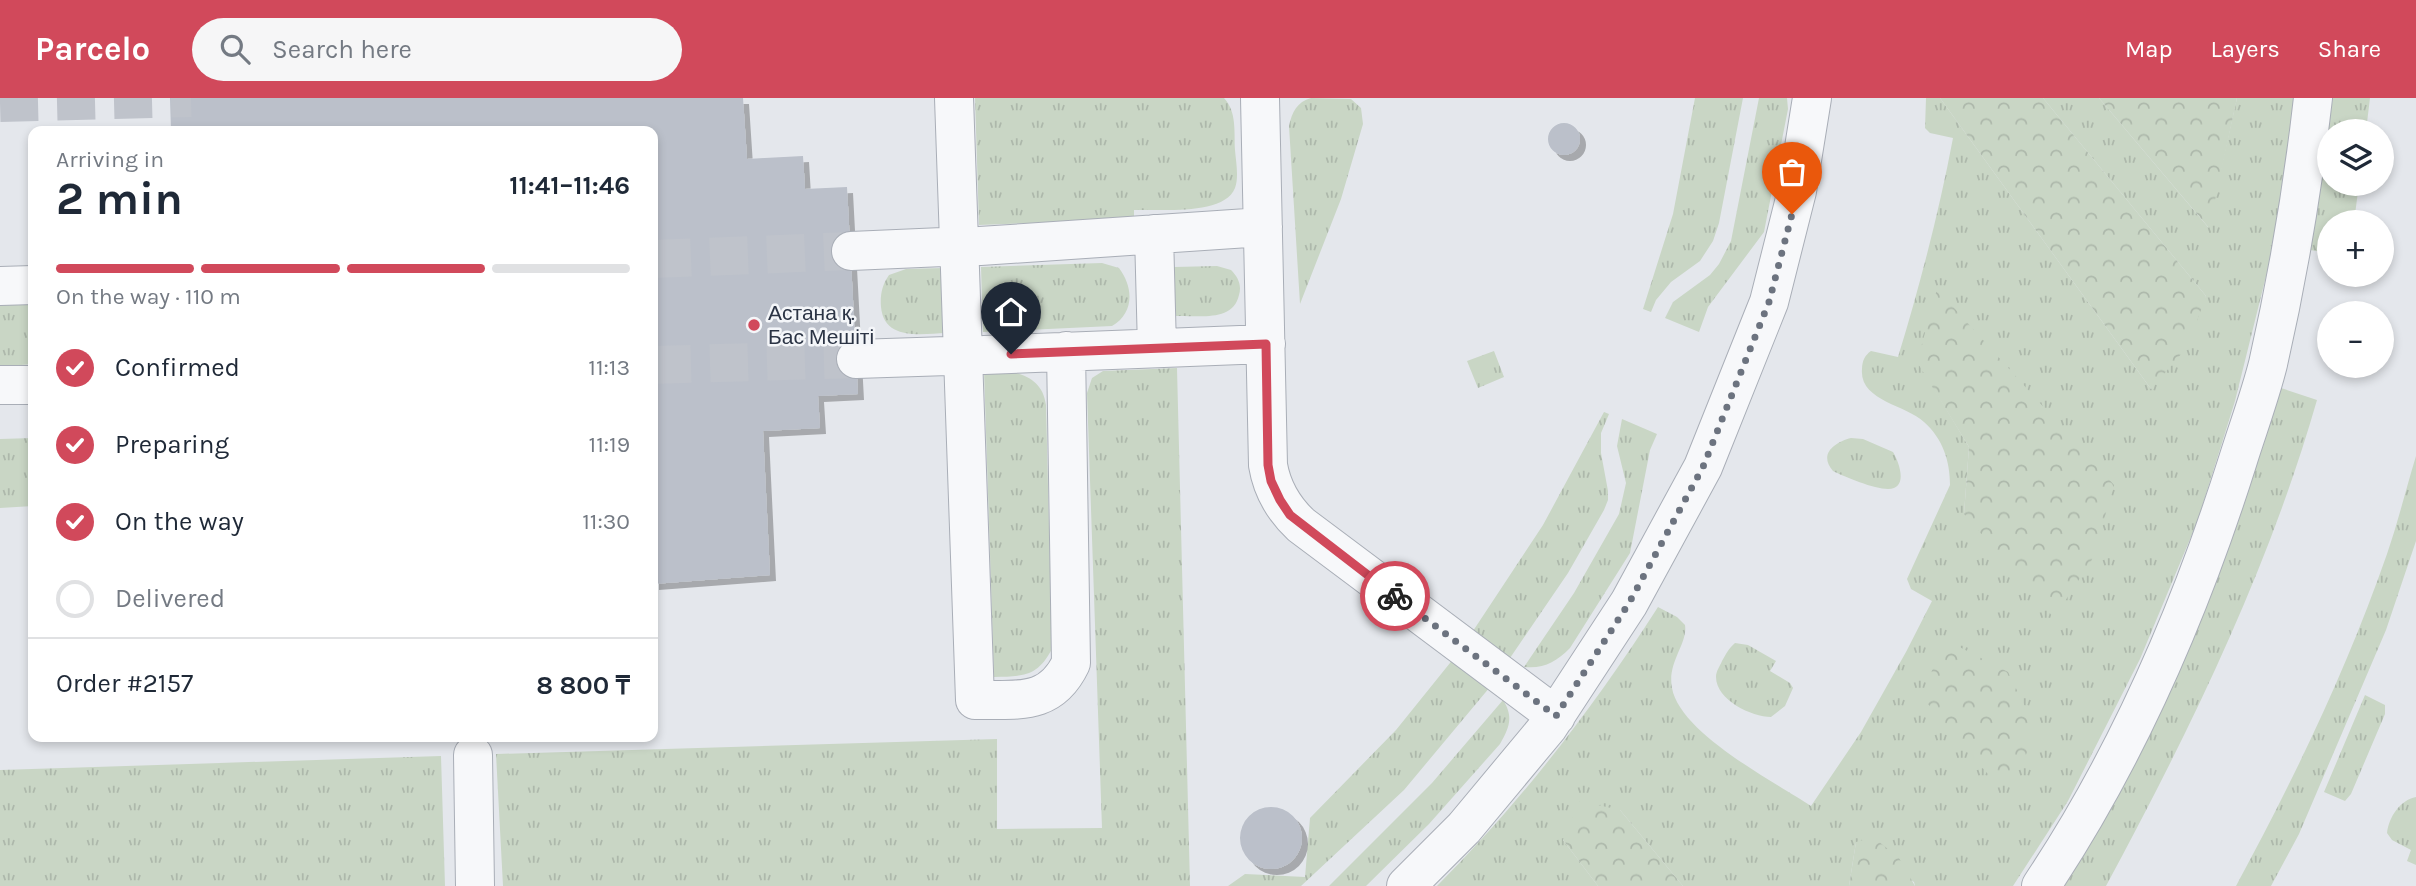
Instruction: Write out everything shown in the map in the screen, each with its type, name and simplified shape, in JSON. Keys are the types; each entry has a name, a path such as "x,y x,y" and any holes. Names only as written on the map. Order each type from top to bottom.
{"lane":[{"path":"954,98 975,700 1034,698 1059,684 1071,663 1066,351"},
{"path":"1260,98 1268,465 1271,481 1280,500 1290,515 1312,533 1556,716"},
{"path":"1406,886 1464,828 1556,716 1629,603 1703,467 1769,302 1797,191 1812,98"},
{"path":"2040,886 2077,831 2149,692 2211,542 2267,366 2304,184 2313,98"},
{"path":"980,246 1263,228"},
{"path":"1154,234 1157,348"},
{"path":"851,251 943,247"},
{"path":"0,286 28,285"},
{"path":"856,359 1266,344"},
{"path":"0,386 28,385"},
{"path":"473,755 475,886"}],"green space":[{"path":"975,98 1224,98 1234,122 1237,174 1235,188 1229,197 1205,207 1134,210 1134,219 979,225"},
{"path":"1311,98 1351,99 1361,108 1363,124 1341,199 1300,304 1289,126 1296,108"},
{"path":"1695,98 1743,98 1719,223 1713,241 1700,261 1671,282 1656,300 1651,312 1643,309 1673,214"},
{"path":"1759,98 1787,98 1788,109 1764,232 1708,307 1699,332 1665,318 1673,302 1710,275 1731,241"},
{"path":"1926,98 1940,98 2151,389 2206,296 2043,98 2099,98 2208,227 2237,98 2297,98 2276,236 2235,401 2198,520 2140,659 2068,801 2013,886 1915,886 1914,882 1856,842 1849,886 1683,886 1620,810 1563,840 1598,886 1437,886 1499,820 1582,718 1658,607 1677,617 1685,625 1684,639 1671,679 1679,705 1709,739 1752,770 1811,806 1861,732 1932,601 1911,589 1907,579 1950,485 1947,459 1941,443 1931,429 1916,416 1876,395 1863,380 1862,369 1864,358 1871,351 1898,357 1921,276 1953,138 1930,133 1925,128","holes":["1918,362 2093,558 1964,514 1969,447"]},
{"path":"1940,98 2043,98 2206,296 2188,346 2151,389"},
{"path":"2099,98 2237,98 2209,228"},
{"path":"2333,98 2370,98 2367,119 2330,119"},
{"path":"2318,196 2357,196 2356,210 2317,210 2317,251 2310,250"},
{"path":"1102,263 1119,268 1129,292 1128,307 1119,321 1112,326 983,332 981,267"},
{"path":"1217,266 1231,270 1237,278 1240,291 1235,304 1222,314 1213,316 1175,316 1174,267"},
{"path":"943,268 946,333 906,333 889,326 881,307 881,294 889,275 906,269"},
{"path":"1937,289 2114,485 2093,558 2054,618 1964,514 1969,447 1917,362"},
{"path":"0,301 28,303 28,364 0,367"},
{"path":"1494,351 1504,377 1478,388 1467,361"},
{"path":"1177,368 1190,886 503,886 496,754 997,739 997,829 1102,828 1087,393 1092,378 1103,371"},
{"path":"984,370 1005,371 1032,380 1043,394 1046,405 1052,649 1035,670 1014,676 994,677"},
{"path":"2278,387 2317,400 2275,526 2225,649 2168,768 2106,886 2064,886"},
{"path":"1604,412 1609,414 1601,433 1608,500 1568,573 1510,658 1473,631 1543,525"},
{"path":"1622,419 1657,434 1650,450 1630,553 1570,648 1549,664 1524,667 1574,593 1619,514 1626,483 1617,446"},
{"path":"28,438 28,506 0,508 0,439"},
{"path":"1851,438 1863,439 1893,452 1901,474 1898,485 1894,488 1882,488 1833,471 1827,459 1830,450 1839,442"},
{"path":"2416,456 2416,541 2386,630 2299,834 2271,886 2236,886 2299,764 2355,639 2395,530"},
{"path":"1944,639 2008,672 2035,727 2026,755 1999,787 1922,697"},
{"path":"1735,643 1748,645 1776,661 1770,671 1790,683 1793,688 1785,706 1771,717 1754,714 1736,706 1722,693 1718,685 1717,671"},
{"path":"1454,658 1490,687 1404,790 1301,886 1228,886 1245,874 1305,877 1310,818 1396,730"},
{"path":"2365,695 2385,705 2385,714 2351,794 2345,801 2324,792"},
{"path":"1503,700 1509,722 1500,744 1429,824 1366,886 1329,886 1432,783"},
{"path":"441,756 445,886 0,886 0,770"},
{"path":"2416,797 2416,865 2407,861 2411,850 2392,840 2387,833 2396,810"},
{"path":"1580,801 1620,810 1683,886 1598,886 1563,840"},
{"path":"1873,837 1899,858 1915,886 1849,886 1856,842"}],"building":[{"name":"Астана қ. Бас Мешіті","path":"170,98 743,98 747,159 803,156 805,189 847,187 858,394 818,396 820,428 763,431 770,575 658,584 658,126 171,126"},
{"path":"1564,123 1575,128 1580,139 1575,150 1564,155 1553,150 1548,139 1553,128"},
{"path":"1265,807 1277,807 1293,816 1300,826 1300,850 1293,860 1277,869 1265,869 1254,864 1245,855 1240,844 1240,832 1245,821 1254,812"}],"tunnel":[{"path":"0,103 191,98"},
{"path":"658,259 851,251"},
{"path":"658,365 856,359"}],"way so far":[{"path":"1395,596 1556,716 1629,603 1703,467 1769,302 1792,214"}],"place":[{"name":"Астана қ. Бас Мешіті","path":"754,325"}],"route":[{"path":"1011,354 1266,344 1268,465 1271,481 1280,500 1301,525 1395,596"}]}
